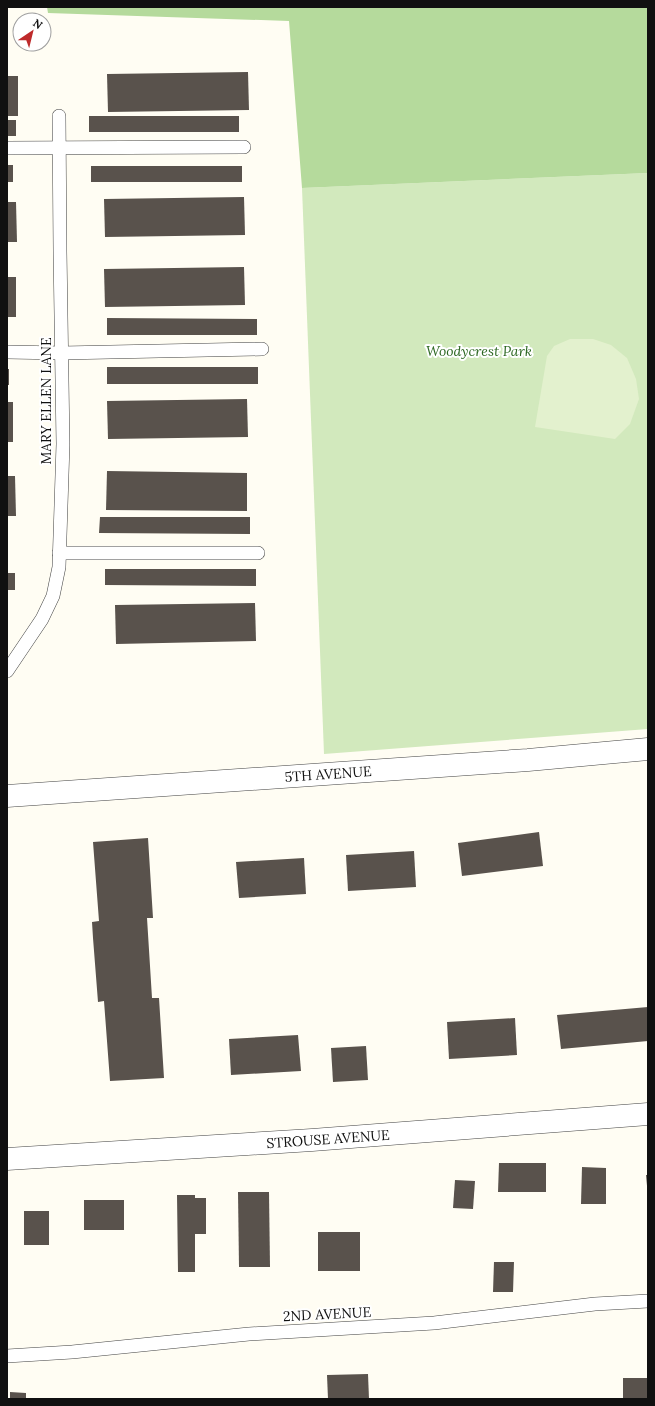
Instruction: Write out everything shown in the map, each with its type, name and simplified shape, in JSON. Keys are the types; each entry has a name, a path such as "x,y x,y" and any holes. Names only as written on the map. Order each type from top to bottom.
{"street":[{"name":"5TH AVENUE","path":"7,796 520,761 648,749"},
{"name":"STROUSE AVENUE","path":"7,1160 312,1140 648,1114"}],"lane":[{"name":"MARY ELLEN LANE","path":"7,671 42,619 53,596 59,567 63,444 59,116"},
{"path":"7,148 244,147"},
{"path":"7,352 62,353 262,349"},
{"path":"60,553 258,553"},
{"name":"2ND AVENUE","path":"7,1356 72,1352 249,1334 434,1324 595,1304 648,1301"}],"green space":[{"path":"47,7 648,7 648,173 302,188 289,21 48,12"},
{"name":"Woodycrest Park","path":"648,173 648,729 324,754 302,188"},
{"path":"570,339 593,339 611,345 627,358 636,379 639,399 630,424 615,439 535,427 547,356 554,346"}],"building":[{"path":"248,72 249,110 108,112 107,74"},
{"path":"7,76 18,76 18,116 7,116"},
{"path":"89,116 239,116 239,132 89,132"},
{"path":"7,120 16,120 16,136 7,136"},
{"path":"7,165 13,165 13,182 7,182"},
{"path":"91,166 242,166 242,182 91,182"},
{"path":"244,197 245,235 105,237 104,199"},
{"path":"7,202 16,202 17,242 7,242"},
{"path":"244,267 245,305 105,307 104,269"},
{"path":"7,277 16,277 16,317 7,317"},
{"path":"107,318 257,319 257,335 107,335"},
{"path":"107,367 258,367 258,384 107,384"},
{"path":"7,369 9,369 9,385 7,385"},
{"path":"247,399 248,437 108,439 107,401"},
{"path":"7,402 13,402 13,442 7,442"},
{"path":"107,471 247,473 247,511 106,510"},
{"path":"7,476 15,476 16,516 7,516"},
{"path":"100,517 250,517 250,534 99,533"},
{"path":"105,569 256,569 256,586 105,585"},
{"path":"7,573 15,573 15,590 7,590"},
{"path":"255,603 256,641 116,644 115,605"},
{"path":"539,832 543,866 462,876 458,843"},
{"path":"148,838 153,918 147,918 152,998 159,998 164,1078 110,1081 104,1001 98,1002 93,938 92,922 99,921 93,842"},
{"path":"414,851 416,887 348,891 346,855"},
{"path":"304,858 306,894 239,898 236,862"},
{"path":"648,1007 648,1041 561,1049 557,1015"},
{"path":"515,1018 517,1055 449,1059 447,1022"},
{"path":"298,1035 301,1071 231,1075 229,1039"},
{"path":"366,1046 368,1080 333,1082 331,1048"},
{"path":"499,1163 546,1163 546,1192 498,1192"},
{"path":"582,1167 606,1168 606,1204 581,1204"},
{"path":"646,1175 648,1175 648,1186 647,1186"},
{"path":"455,1180 475,1181 473,1209 453,1208"},
{"path":"238,1192 269,1192 270,1267 239,1267"},
{"path":"177,1195 195,1195 195,1198 206,1198 206,1234 195,1234 195,1272 178,1272"},
{"path":"84,1200 124,1200 124,1230 84,1230"},
{"path":"24,1211 49,1211 49,1245 24,1245"},
{"path":"318,1232 360,1232 360,1271 318,1271"},
{"path":"494,1262 514,1262 513,1292 493,1292"},
{"path":"368,1374 369,1399 328,1399 327,1375"},
{"path":"623,1378 648,1378 648,1399 623,1399"},
{"path":"10,1392 26,1393 26,1399 10,1399"}]}
